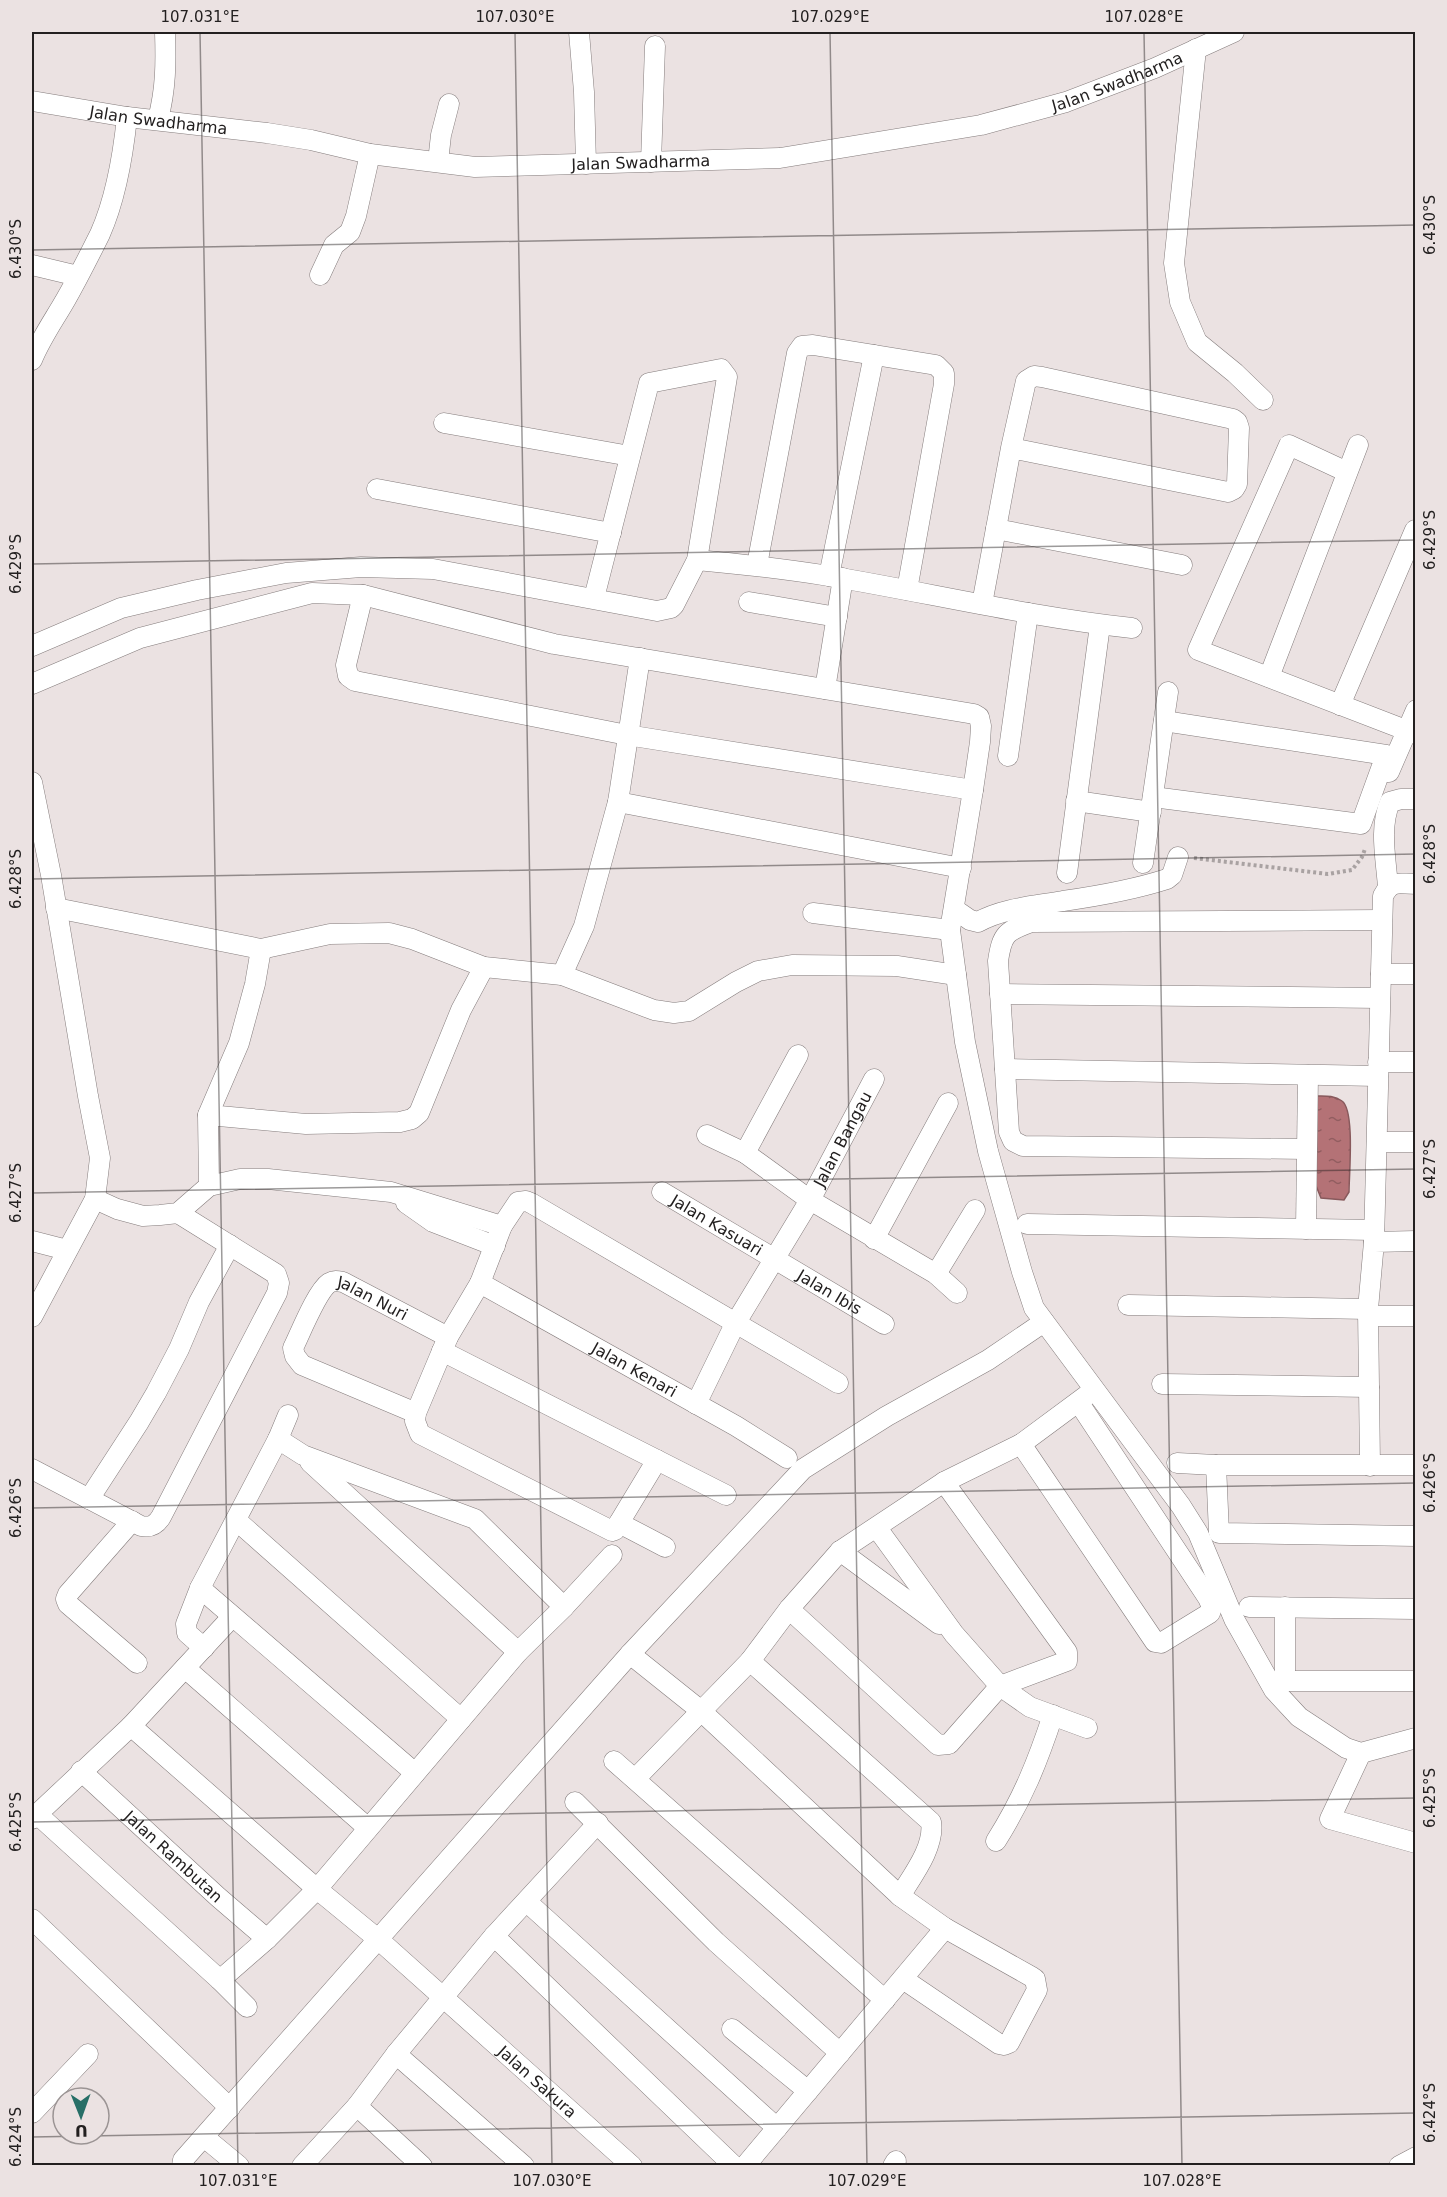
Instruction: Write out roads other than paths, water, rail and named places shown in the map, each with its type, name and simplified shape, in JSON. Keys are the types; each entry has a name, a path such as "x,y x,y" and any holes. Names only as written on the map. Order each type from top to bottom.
{"street":[{"path":"158,119 166,69 165,32"},
{"path":"579,32 584,92 586,164"},
{"name":"Jalan Swadharma","path":"32,101 127,117 158,119 311,140 370,154 475,167 780,158 981,125 1066,102 1155,68 1234,32"},
{"path":"651,162 655,46"},
{"path":"1196,49 1174,263 1180,302 1197,342 1263,400"},
{"path":"438,162 441,135 449,104"},
{"path":"32,360 42,337 65,301 101,232 125,143 127,117"},
{"path":"320,275 334,246 350,232 356,216 370,154"},
{"path":"32,265 78,276"},
{"path":"757,565 797,353 802,345 813,345 874,355 936,366 944,373 944,384 907,590"},
{"path":"825,689 837,617 836,577 874,355"},
{"path":"32,646 121,608 197,590 286,573 361,567 433,569 657,611 671,608 675,605 697,560 728,377 721,369 649,383 594,598"},
{"path":"982,604 1011,448 1026,381 1034,376 1233,419 1239,428 1236,484 1234,489 1227,492 1011,448"},
{"path":"444,423 630,456"},
{"path":"1347,472 1289,445 1198,650 1411,732"},
{"path":"1269,677 1358,445"},
{"path":"377,489 611,534"},
{"path":"996,529 1182,565"},
{"path":"1340,705 1415,530"},
{"path":"697,560 757,565 836,577 1028,613 1132,628"},
{"path":"32,684 140,638 312,593 363,595 554,644 974,714 979,717 981,726 974,790 950,930 965,1042 988,1151 1034,1308 1181,1506 1198,1533 1234,1619 1274,1690 1299,1717 1346,1748 1361,1753 1416,1738"},
{"path":"363,595 346,665 348,676 355,681 627,735 974,790"},
{"path":"749,602 837,617"},
{"path":"1008,756 1028,613"},
{"path":"1067,873 1100,625"},
{"path":"562,975 584,926 618,802 640,658"},
{"path":"1143,863 1168,692"},
{"path":"1381,795 1411,732 1416,710"},
{"path":"1076,801 1152,805 1361,824 1386,755 1164,721"},
{"path":"32,782 100,1158 95,1199 32,1317"},
{"path":"1388,887 1384,815 1390,802 1416,799"},
{"path":"618,802 961,868"},
{"path":"954,909 970,920 978,922 989,916 1039,905 1110,894 1167,879 1172,875 1178,857"},
{"path":"1370,1466 1368,1312 1374,1236 1383,897 1393,883 1416,884"},
{"path":"56,908 261,949 330,934 389,933 412,939 484,967 562,975 654,1011 674,1013 689,1011 735,982 758,971 792,965 897,966 956,975"},
{"path":"813,913 950,930"},
{"path":"1307,1149 1023,1146 1013,1141 1009,1132 998,961 1001,941 1014,928 1031,922 1382,920"},
{"path":"209,1186 208,1115 239,1043 255,984 261,949"},
{"path":"208,1115 306,1124 400,1122 412,1119 419,1113 472,985 484,967"},
{"path":"1381,974 1416,974"},
{"path":"1000,994 1380,998"},
{"path":"745,1153 798,1055"},
{"path":"1005,1069 1308,1075 1378,1069 1416,1062"},
{"path":"1306,1229 1308,1075"},
{"name":"Jalan Bangau","path":"696,1404 735,1324 810,1200 874,1079"},
{"path":"874,1239 948,1102"},
{"path":"707,1135 745,1153 810,1200 936,1274 957,1293"},
{"path":"1377,1142 1416,1142"},
{"path":"95,1199 117,1209 143,1216 178,1213 209,1186 240,1179 268,1179 391,1192 502,1226"},
{"name":"Jalan Kasuari","path":"662,1191 773,1259"},
{"path":"391,1192 433,1222 495,1246"},
{"path":"657,1460 615,1530 612,1531 420,1434 415,1421 416,1413 445,1344 480,1283 502,1226 519,1202 531,1203 838,1383"},
{"path":"936,1274 975,1210"},
{"path":"32,1469 148,1527 156,1524 161,1517 277,1293 279,1283 276,1274 178,1213"},
{"path":"1027,1224 1306,1229 1416,1241"},
{"path":"32,1241 67,1250"},
{"path":"89,1499 156,1393 179,1349 199,1302 230,1245"},
{"name":"Jalan Ibis","path":"773,1259 884,1324"},
{"name":"Jalan Nuri","path":"416,1413 302,1365 295,1356 293,1348 321,1293 329,1283 335,1280 343,1282 445,1344"},
{"name":"Jalan Kenari","path":"480,1283 696,1404 787,1458"},
{"path":"1128,1305 1368,1312 1416,1316"},
{"path":"182,2166 183,2160 630,1654 803,1469 886,1416 988,1360 1044,1322"},
{"path":"445,1344 726,1496"},
{"path":"1162,1384 1369,1387"},
{"path":"635,1779 750,1660 789,1609 840,1551 944,1482 1021,1444 1094,1390"},
{"path":"1021,1444 1155,1642 1161,1643 1210,1613 1211,1603 1078,1403"},
{"path":"204,1648 187,1633 186,1624 200,1588 278,1439 288,1415"},
{"path":"278,1439 303,1455 518,1652"},
{"path":"303,1455 475,1519 564,1607"},
{"path":"1176,1463 1416,1466"},
{"path":"1216,1465 1219,1533 1416,1536"},
{"path":"789,1609 938,1745 949,1744 1000,1686 1067,1661 1068,1652 944,1482"},
{"path":"236,1520 461,1719"},
{"path":"132,1521 66,1599 68,1605 137,1663"},
{"path":"619,1523 665,1547"},
{"path":"877,1528 954,1634 1000,1686 1019,1701 1087,1728"},
{"path":"840,1551 954,1634"},
{"path":"220,1980 267,1939 317,1889 518,1652 612,1555"},
{"path":"200,1588 416,1773"},
{"path":"1249,1607 1416,1609"},
{"path":"1285,1607 1285,1681 1416,1681"},
{"path":"232,1617 131,1726 34,1817 220,1980 247,2007"},
{"path":"630,1654 700,1710 900,1896 945,1928 1035,1980 1037,1990 1009,2043 1005,2045 999,2044 903,1979"},
{"path":"750,1660 931,1822 932,1829 927,1845 900,1896"},
{"path":"185,1668 368,1828"},
{"path":"996,1841 1017,1807 1035,1769 1053,1715"},
{"name":"Jalan Sakura","path":"131,1726 317,1889 379,1940 632,2166"},
{"path":"1361,1753 1330,1819 1416,1843"},
{"path":"614,1761 885,2000"},
{"name":"Jalan Rambutan","path":"81,1771 267,1939"},
{"path":"575,1802 716,1942 840,2053"},
{"path":"302,2165 357,2106 396,2054 495,1936 598,1823"},
{"path":"527,1902 777,2128"},
{"path":"32,1919 230,2108"},
{"path":"745,2166 945,1928"},
{"path":"495,1936 734,2166"},
{"path":"732,2028 808,2091"},
{"path":"32,2113 88,2054"},
{"path":"396,2054 524,2166"},
{"path":"357,2106 422,2166"},
{"path":"204,2137 239,2166"},
{"path":"1399,2166 1416,2157"}],"water":[{"path":"1315,1096 1329,1096 1342,1101 1349,1117 1349,1192 1344,1200 1321,1198 1315,1183"}]}
